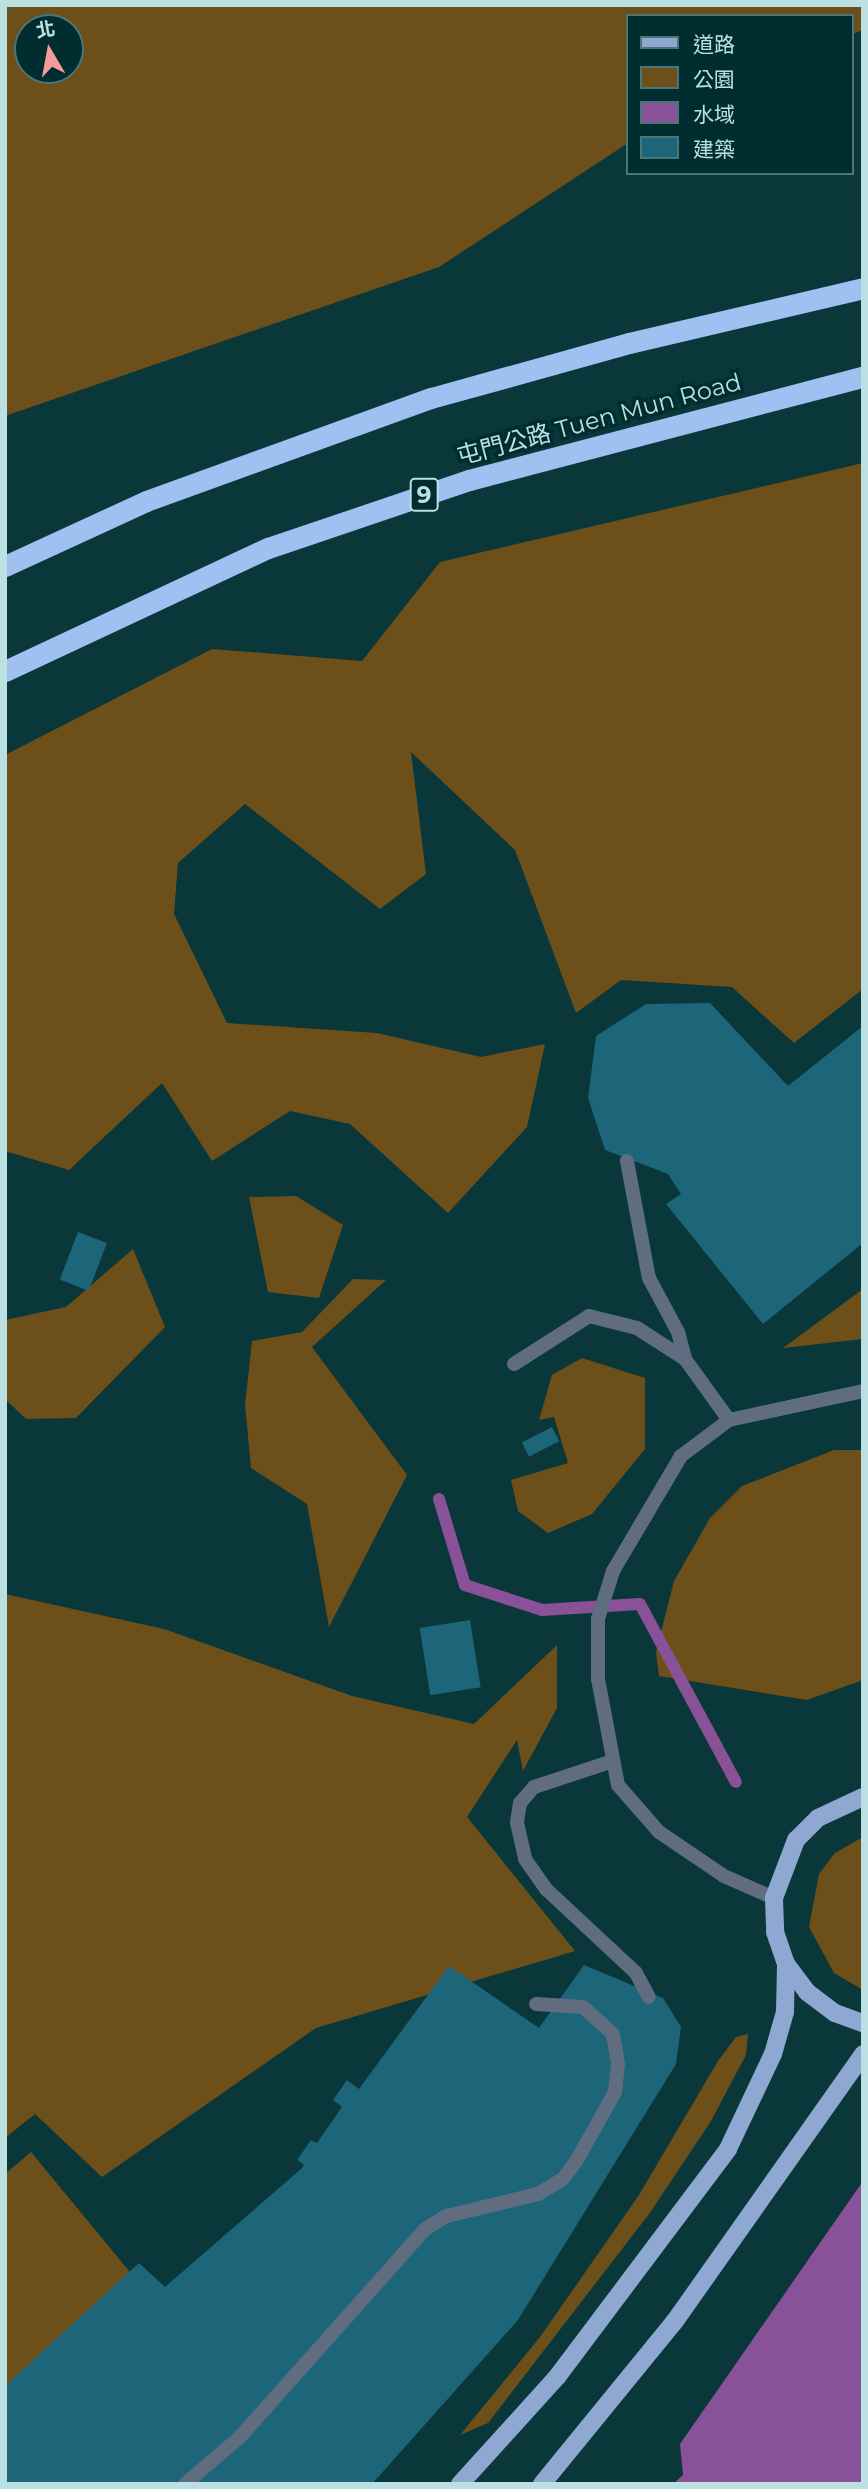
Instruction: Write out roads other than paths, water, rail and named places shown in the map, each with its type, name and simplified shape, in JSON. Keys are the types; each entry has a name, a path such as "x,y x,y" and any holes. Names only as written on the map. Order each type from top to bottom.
{"highway":[{"path":"5,566 146,501 430,398 629,343 863,288"},
{"name":"屯門公路 Tuen Mun Road","path":"5,671 170,590 305,535 469,480 863,377"}],"main road":[{"path":"863,1797 818,1818 796,1840 774,1898 775,1932 786,1964 807,1992 835,2013 863,2023"},
{"path":"460,2484 557,2377 728,2149 773,2054 785,2012 786,1964"},
{"path":"542,2484 675,2321 863,2054"}],"street":[{"path":"627,1161 649,1278 678,1332 685,1359 729,1420"},
{"path":"514,1364 589,1316 637,1328 685,1359"},
{"path":"774,1898 724,1876 659,1832 634,1810 610,1762 595,1648 613,1571 681,1456 729,1420 863,1391"},
{"path":"610,1762 534,1787 520,1803 517,1823 525,1859 546,1889 636,1973 649,1997"},
{"path":"185,2484 240,2437 425,2229 447,2216 538,2194 563,2179 578,2161 615,2092 618,2063 613,2034 583,2007 536,2004"}],"water":[{"path":"863,2181 863,2484 673,2484 683,2475 680,2444"}],"waterway":[{"path":"439,1499 465,1585 542,1610 640,1604 736,1782"}]}
